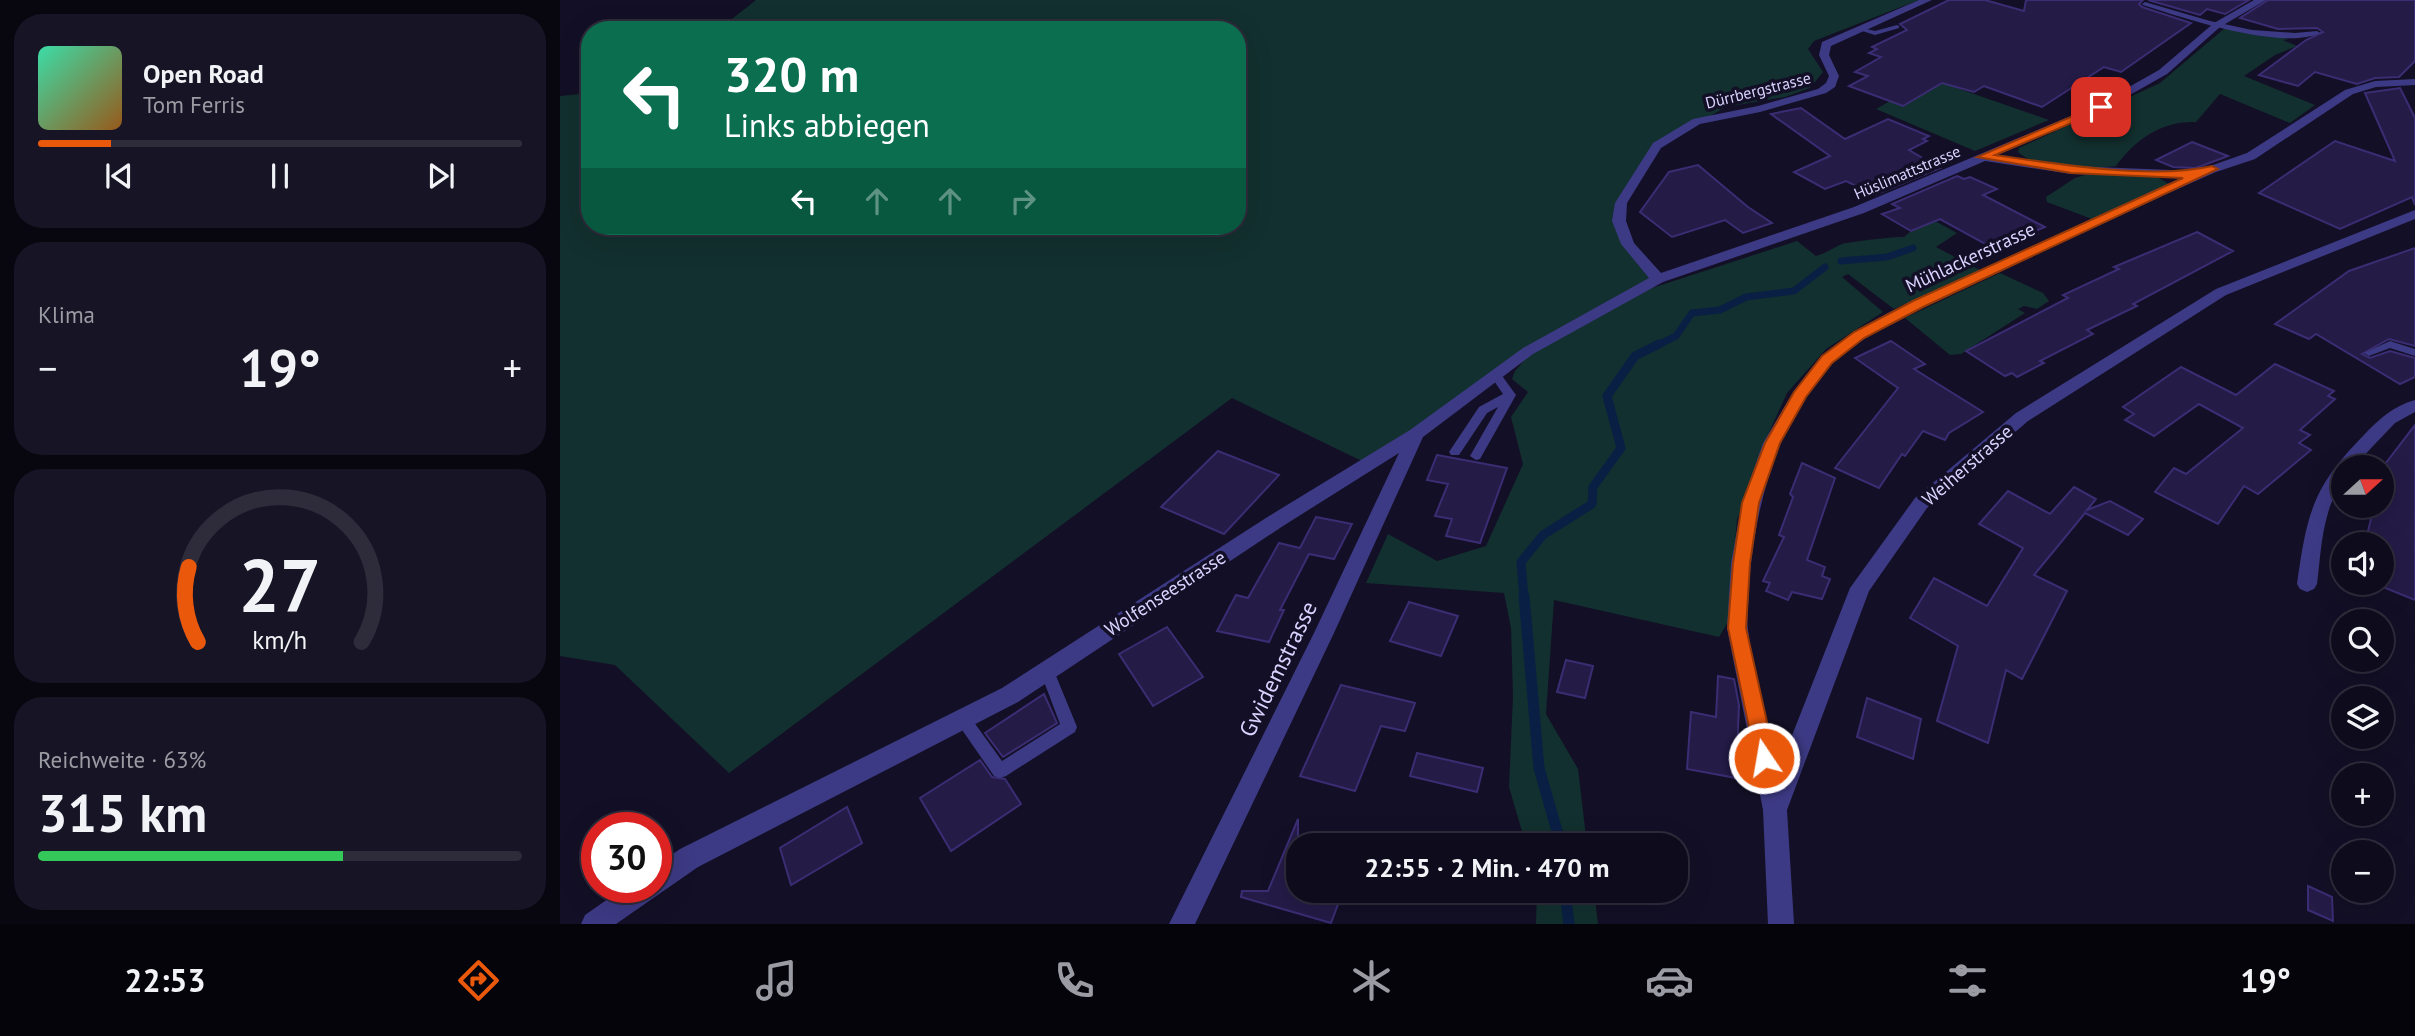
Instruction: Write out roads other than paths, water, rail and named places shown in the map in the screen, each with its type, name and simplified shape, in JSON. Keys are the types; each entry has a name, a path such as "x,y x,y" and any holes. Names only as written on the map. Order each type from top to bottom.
{"street":[{"name":"Dürrbergstrasse","path":"1658,279 1628,244 1619,221 1621,203 1657,146 1697,121 1771,106 1822,91 1830,85 1834,76 1824,55 1826,44 1927,0"},
{"name":"Hüslimattstrasse","path":"1658,279 1859,210 2101,107 2136,89 2186,56 2217,25 2261,0"},
{"name":"Mühlackerstrasse","path":"1775,810 1737,628 1741,563 1751,503 1772,443 1800,395 1827,360 1883,321 2212,169 2251,156 2349,92 2375,84 2415,82"},
{"path":"1982,157 2084,170 2188,175 2212,169"},
{"name":"Weiherstrasse","path":"1781,924 1775,810 1860,588 1921,503 2022,418 2221,292 2415,214"},
{"name":"Wolfenseestrasse","path":"672,870 689,858 1010,695 1276,521 1416,434 1528,351 1658,279"},
{"path":"2354,455 2389,419 2415,405"},
{"name":"Gwidemstrasse","path":"1182,924 1330,621 1416,434"},
{"path":"2306,584 2312,528 2331,485"},
{"path":"594,924 624,903"}],"lane":[{"path":"2145,4 2217,25 2285,36 2317,33"},
{"path":"1862,30 1875,33 1897,27"},
{"path":"2369,353 2390,344 2415,353"},
{"path":"1496,375 1510,395"},
{"path":"1455,452 1483,410 1510,395"},
{"path":"1476,456 1510,395"},
{"path":"963,719 1000,771 1069,727 1047,671"}],"waterway":[{"path":"1841,261 1887,257 1913,248"},
{"path":"1656,346 1676,336 1692,313 1720,310 1746,297 1794,291 1825,267"},
{"path":"1524,598 1521,562 1543,535 1592,504 1593,487 1621,448 1607,396 1635,356 1659,344"},
{"path":"1524,596 1539,768 1558,833"},
{"path":"1566,903 1569,924"}]}
